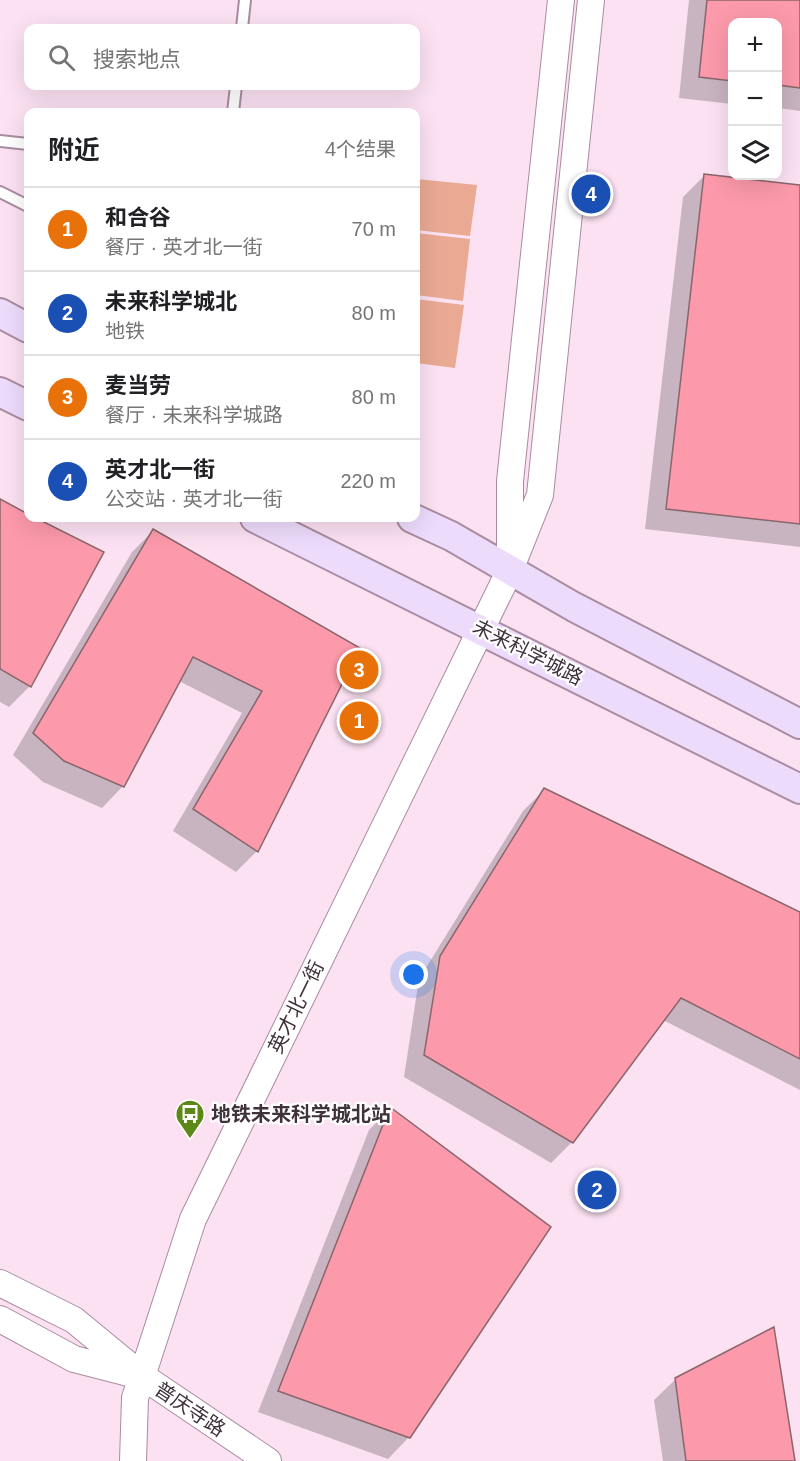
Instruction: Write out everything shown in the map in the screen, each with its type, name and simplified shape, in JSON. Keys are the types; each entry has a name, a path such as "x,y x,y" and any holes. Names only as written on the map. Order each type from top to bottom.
{"main road":[{"path":"0,313 24,326"},
{"path":"0,392 24,404"},
{"name":"未来科学城路","path":"263,522 800,789"},
{"path":"420,522 574,607 800,724"}],"street":[{"name":"英才北一街","path":"510,570 510,481 561,0"},
{"name":"英才北一街","path":"133,1461 135,1398 193,1219 482,629 510,570 540,495 591,0"},
{"name":"普庆寺路","path":"0,1283 74,1320 142,1376 268,1461"},
{"name":"普庆寺路","path":"0,1319 74,1359 142,1376"}],"lane":[{"path":"242,24 245,0"},
{"path":"233,108 236,90"},
{"path":"0,141 24,144"},
{"path":"0,192 24,204"}],"shaded area":[{"path":"420,179 477,185 470,236 420,230"},
{"path":"420,233 470,239 463,301 420,296"},
{"path":"420,300 464,305 455,368 420,364"}],"building":[{"path":"707,0 800,0 800,88 782,86 782,18 728,18 728,81 699,77"},
{"path":"704,174 728,177 728,180 756,180 800,185 800,524 666,509"},
{"path":"0,499 24,512 24,522 44,522 104,552 31,687 0,669"},
{"path":"153,529 360,648 258,852 193,809 262,691 193,657 124,787 64,761 33,733"},
{"path":"544,788 800,912 800,1059 681,998 573,1143 424,1055 440,956"},
{"path":"390,1107 551,1227 410,1438 278,1391"},
{"path":"774,1327 795,1461 686,1461 675,1378"}],"place":[{"name":"英才北一街","path":"591,194"},
{"name":"麦当劳","path":"359,670"},
{"name":"和合谷","path":"359,721"},
{"name":"地铁未来科学城北站","path":"190,1140"},
{"name":"未来科学城北","path":"597,1190"}]}
